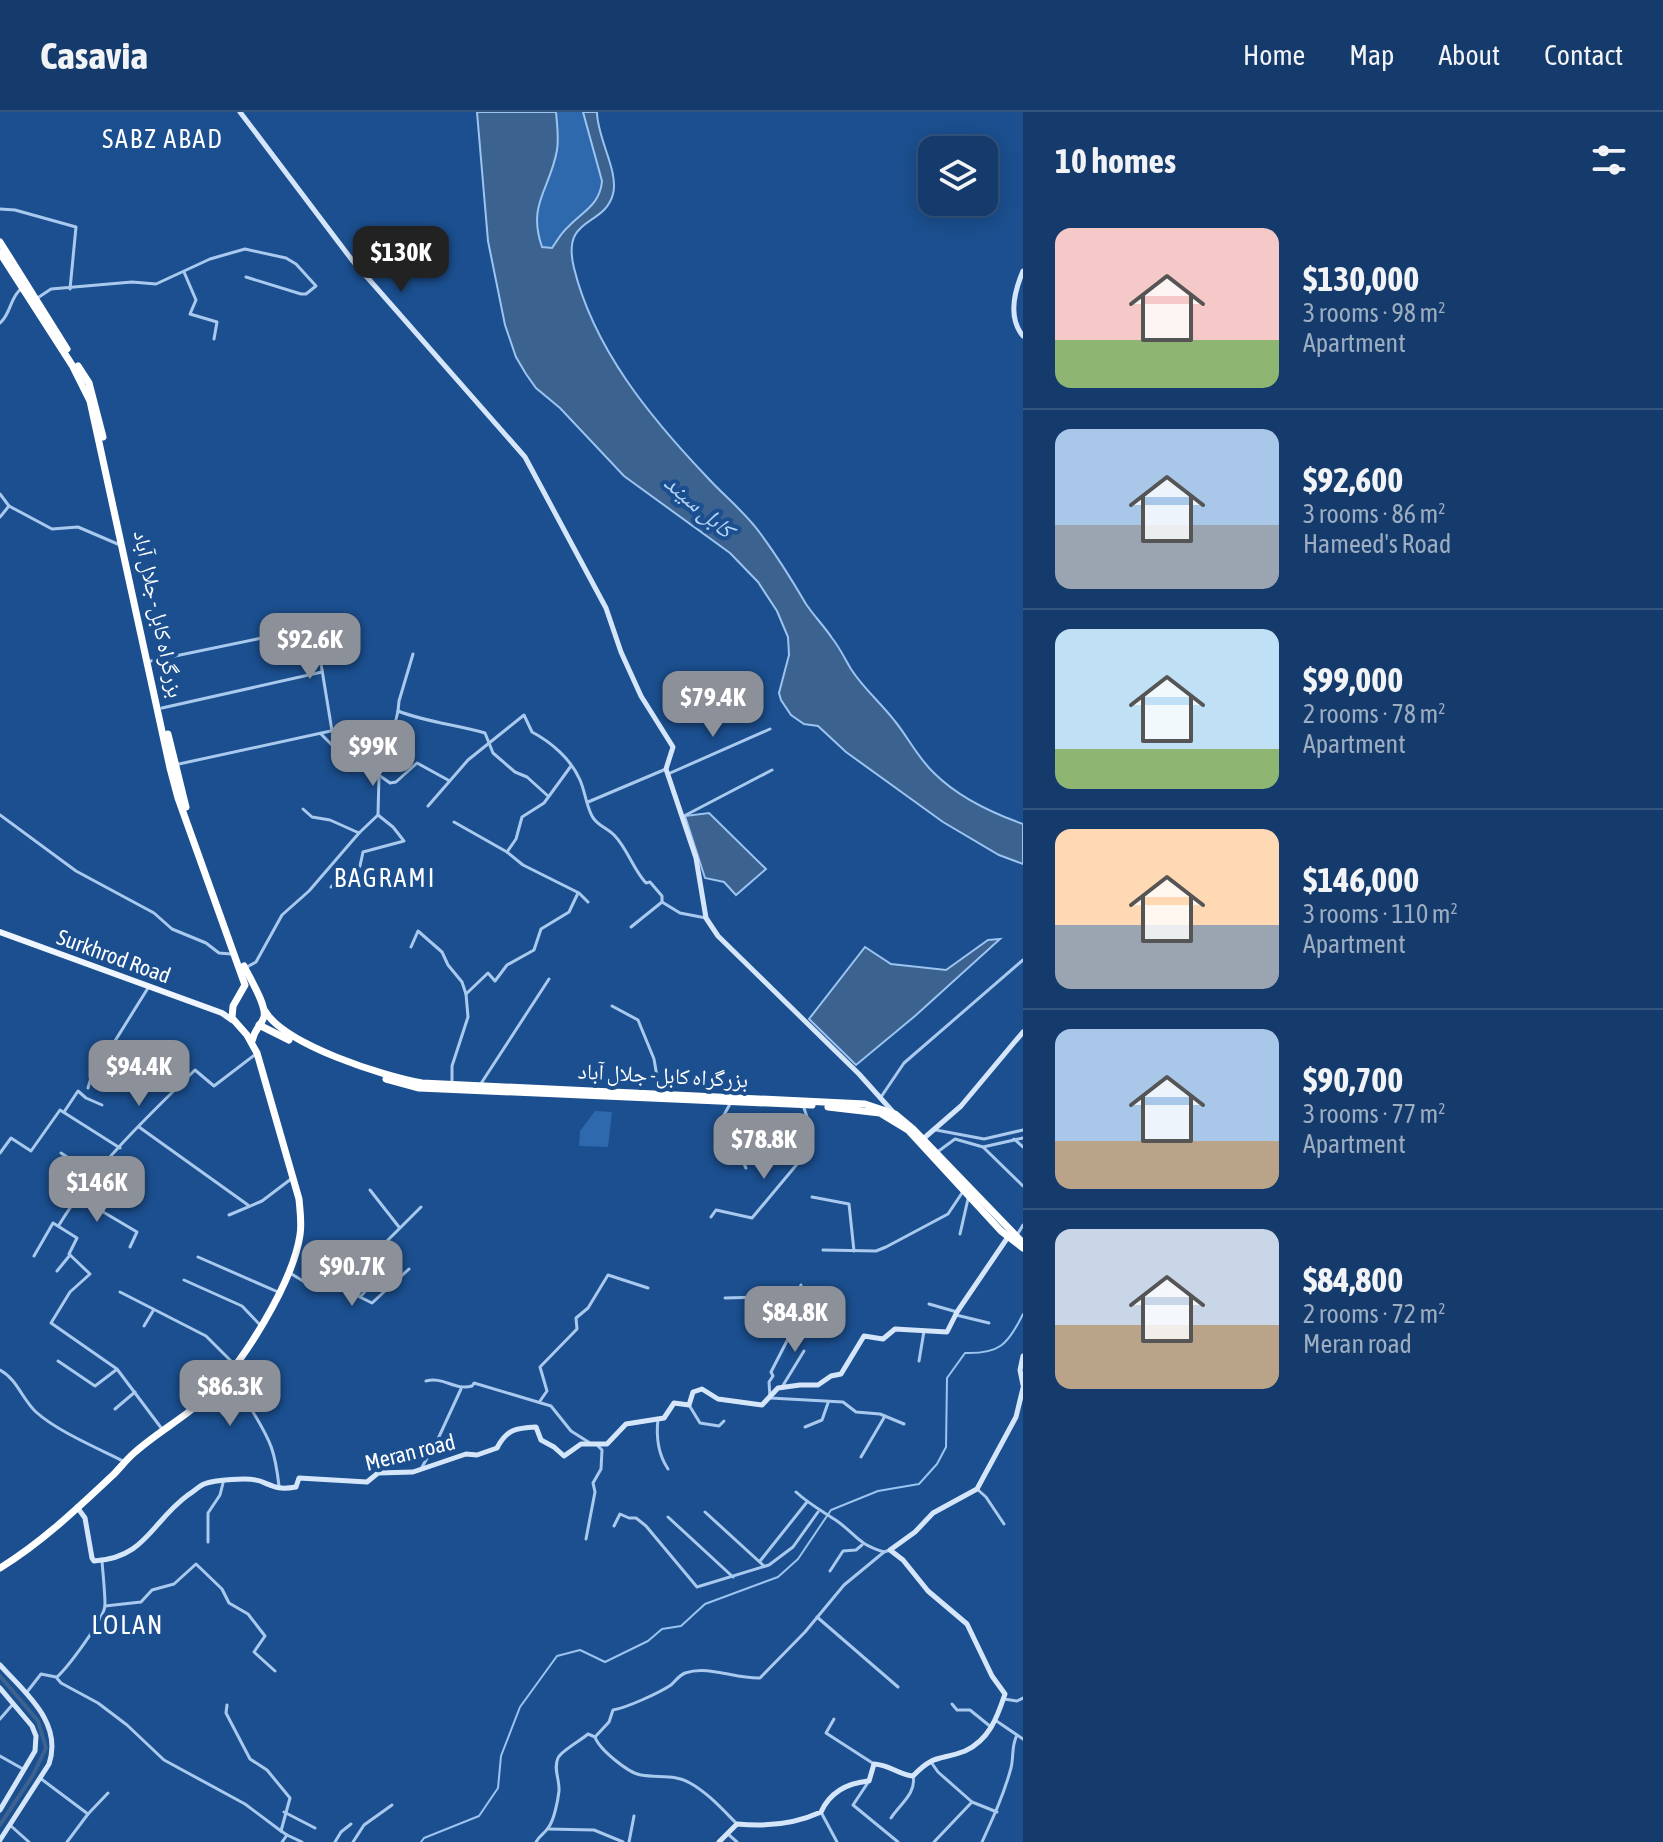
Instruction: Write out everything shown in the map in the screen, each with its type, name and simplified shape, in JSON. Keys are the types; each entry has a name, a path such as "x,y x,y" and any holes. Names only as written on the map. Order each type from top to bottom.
{"highway":[{"name":"بزرگراه کابل- جلال آباد","path":"0,242 90,401 174,783 245,985 239,998"},
{"name":"بزرگراه کابل- جلال آباد","path":"0,253 36,299 89,383 189,819 245,968 272,1021 287,1033 326,1054"},
{"name":"بزرگراه کابل- جلال آباد","path":"239,998 250,996 263,1008"},
{"path":"0,1568 35,1543 125,1461 207,1397 262,1327 296,1251 301,1222 299,1199 257,1053 231,1014 239,998"},
{"path":"252,1042 263,1019 263,1008"},
{"name":"بزرگراه کابل- جلال آباد","path":"238,1025 257,1026 326,1054 401,1079 452,1087 877,1107 895,1114 923,1139 967,1189"},
{"name":"بزرگراه کابل- جلال آباد","path":"452,1087 480,1085 601,1093"},
{"name":"بزرگراه کابل- جلال آباد","path":"717,1099 835,1105 880,1113 908,1130 1023,1246"}],"main road":[{"name":"Surkhrod Road","path":"0,932 215,1011 238,1025"},
{"path":"215,1011 233,1006"}],"street":[{"path":"240,112 352,260 525,457 606,608 641,696 673,747 667,772 698,867 706,918 718,936 895,1114"},
{"path":"0,209 15,210 76,227 70,289"},
{"path":"36,299 51,289 132,282 156,284 210,259 245,249 286,258 296,264 316,286 301,294 246,277"},
{"path":"1023,271 1013,313 1017,329 1023,336"},
{"path":"184,272 196,300 190,314 217,322 214,339"},
{"path":"0,323 15,293 25,286"},
{"path":"0,494 9,506 52,529 78,527 122,545"},
{"path":"0,517 9,506"},
{"path":"151,661 315,627 332,731"},
{"path":"175,765 349,727 394,728 413,654"},
{"path":"162,708 322,672"},
{"path":"398,711 485,733 493,753 548,796"},
{"path":"428,806 448,781 489,741 524,715 532,732 544,738 571,766 579,778 591,815 615,835 638,875 646,883 650,882 662,896 662,902"},
{"path":"349,727 349,743"},
{"path":"588,802 770,729"},
{"path":"321,734 334,747 393,783 419,763 448,781"},
{"path":"507,852 516,839 522,817 544,803 571,766"},
{"path":"683,817 772,770"},
{"path":"245,968 256,962 282,915 309,891 378,815 379,776"},
{"path":"303,809 312,817 330,820 359,833"},
{"path":"0,815 76,871 154,913 172,929 206,943 219,953 235,954"},
{"path":"331,887 345,873 355,873 363,852 404,841 378,815"},
{"path":"454,822 507,852 523,865 578,893 588,902"},
{"path":"466,994 488,973 495,981 507,965 534,950 541,929 569,912 578,893"},
{"path":"662,902 680,913 706,918"},
{"path":"631,927 662,902"},
{"path":"411,947 418,931 442,952 462,982 466,994 468,1017 452,1066 452,1087"},
{"path":"877,1107 904,1063 1023,960"},
{"path":"480,1085 549,979"},
{"path":"88,1088 148,988"},
{"path":"612,1006 638,1020 654,1059 656,1095"},
{"path":"923,1139 961,1106 1023,1032"},
{"path":"59,1225 78,1197 120,1148 195,1070 214,1086 257,1053"},
{"path":"64,1112 78,1091 102,1105"},
{"path":"731,1102 716,1130 732,1140 746,1168"},
{"path":"711,1217 716,1210 751,1219 798,1163 797,1157 807,1152 810,1126 803,1105"},
{"path":"0,1153 11,1138 31,1151 60,1110 120,1148"},
{"path":"139,1127 248,1205"},
{"path":"932,1129 984,1139 1023,1130"},
{"path":"983,1147 1023,1138"},
{"path":"936,1153 955,1139 983,1147 1023,1186"},
{"path":"1014,1139 1023,1147"},
{"path":"61,1153 96,1176"},
{"path":"229,1215 262,1201 293,1178"},
{"path":"960,1234 967,1189"},
{"path":"823,1250 876,1251 948,1214 967,1189"},
{"path":"370,1190 399,1227"},
{"path":"78,1197 137,1232 130,1247"},
{"path":"812,1197 849,1204 854,1251"},
{"path":"350,1291 364,1264 421,1207"},
{"path":"34,1256 53,1223 59,1225 77,1239 70,1255 57,1271"},
{"path":"770,1398 776,1389 818,1385 831,1376 841,1374 864,1336 883,1339 895,1329 947,1332 1011,1235 1023,1225"},
{"path":"347,1247 364,1264"},
{"path":"70,1255 90,1274 70,1292 51,1323 117,1369 164,1432"},
{"path":"198,1257 278,1292"},
{"path":"360,1297 397,1257"},
{"path":"287,1271 315,1289 318,1289 323,1278 373,1303 409,1269"},
{"path":"540,1401 547,1391 540,1367 577,1329 576,1318 588,1308 608,1275 648,1288"},
{"path":"184,1280 242,1306 262,1327"},
{"path":"770,1398 771,1372 791,1333 786,1326 801,1285"},
{"path":"120,1292 206,1336 235,1365"},
{"path":"725,1298 754,1296 793,1305"},
{"path":"929,1304 989,1323"},
{"path":"144,1326 153,1311"},
{"path":"919,1361 924,1331"},
{"path":"782,1387 804,1351"},
{"path":"595,1737 609,1722 613,1710 642,1700 688,1672 709,1670 732,1677 760,1678 844,1585 915,1532 933,1513 977,1489 1016,1417 1023,1386 1020,1370 1023,1356"},
{"path":"58,1361 95,1386 117,1369"},
{"path":"0,1370 9,1374 36,1412 83,1442 125,1461"},
{"path":"426,1381 435,1379 461,1389 474,1383 540,1401 551,1406 571,1431 602,1450 602,1464 593,1483 595,1492 586,1539"},
{"path":"420,1469 461,1389"},
{"name":"Meran road","path":"102,1561 125,1555 139,1547 171,1507 202,1485 223,1481 260,1481 280,1489 296,1487 299,1478 367,1482 378,1473 413,1472 497,1448 503,1436 516,1428 536,1427 541,1440 562,1456 581,1444 607,1444 626,1424 666,1416 674,1403 689,1405 693,1392 702,1389 718,1399 745,1404 762,1405 770,1398"},
{"path":"115,1409 135,1392"},
{"path":"207,1397 224,1415 256,1392"},
{"path":"770,1398 843,1402 856,1412 885,1416 904,1424"},
{"path":"805,1427 822,1420 828,1403"},
{"path":"689,1405 700,1423 719,1426 724,1421"},
{"path":"253,1412 272,1444 279,1469 280,1489"},
{"path":"861,1457 885,1416"},
{"path":"658,1419 656,1434 661,1459 668,1469"},
{"path":"208,1542 208,1513 220,1495 223,1481"},
{"path":"977,1489 1004,1524"},
{"path":"796,1492 818,1512 837,1521 862,1545 887,1551 903,1560 928,1591 969,1627 992,1676 1005,1693 992,1728 983,1740 965,1751 931,1761 913,1776 907,1776 886,1764 874,1764 826,1733 834,1719"},
{"path":"760,1561 807,1502"},
{"path":"56,1677 68,1667 97,1624 105,1606 102,1561 92,1558 85,1518 77,1507"},
{"path":"705,1512 765,1567"},
{"path":"614,1526 620,1514 636,1518 666,1548 668,1555 697,1587 765,1567 793,1547 818,1512"},
{"path":"668,1517 733,1577"},
{"path":"830,1571 843,1551 856,1550 862,1545"},
{"path":"105,1606 141,1602 152,1590 174,1584 196,1564 222,1589 229,1603 248,1614 265,1636 254,1652 275,1671"},
{"path":"817,1617 898,1687"},
{"path":"0,1665 39,1708 52,1731 53,1752 0,1840"},
{"path":"26,1693 41,1674 56,1677 127,1725 164,1760 245,1804 281,1831 302,1842"},
{"path":"0,1688 32,1726 36,1736 35,1751 0,1810"},
{"path":"1004,1699 1017,1701 1023,1698"},
{"path":"0,1719 13,1704"},
{"path":"952,1704 957,1710 970,1710 992,1728"},
{"path":"227,1705 226,1713 250,1759 267,1770 289,1795 281,1831"},
{"path":"995,1720 1023,1739"},
{"path":"548,1829 559,1789 556,1764 559,1755 588,1734 595,1737 613,1759 637,1775 677,1778 693,1784 737,1824 789,1823 821,1812 826,1801 852,1782 869,1781"},
{"path":"982,1842 997,1812 1011,1767 1011,1748 1017,1735"},
{"path":"0,1756 23,1769"},
{"path":"931,1761 938,1772 972,1802 997,1812"},
{"path":"874,1764 869,1781 853,1805 898,1842"},
{"path":"891,1818 910,1795 915,1783 913,1776"},
{"path":"40,1778 88,1814"},
{"path":"67,1842 108,1793"},
{"path":"934,1842 972,1802"},
{"path":"353,1842 364,1825 392,1805"},
{"path":"284,1812 315,1828"},
{"path":"821,1812 837,1842"},
{"path":"629,1842 634,1816"},
{"path":"335,1842 351,1824"},
{"path":"719,1842 737,1824"},
{"path":"10,1825 29,1842"},
{"path":"536,1842 540,1834 548,1829 594,1830 623,1842"},
{"path":"282,1842 287,1835"},
{"path":"729,1835 737,1842"}],"shaded area":[{"path":"556,112 583,112 602,181 594,202 565,229 552,248 542,247 537,219 557,150"},
{"path":"595,1111 612,1112 608,1147 579,1146 580,1131"}],"water":[{"name":"کابل سيند","path":"477,112 556,112 557,150 537,219 542,247 552,248 566,229 590,207 601,189 602,181 583,112 597,112 613,175 613,194 608,205 578,230 572,251 583,298 610,354 665,430 754,525 856,676 894,720 928,767 965,797 1023,824 1023,864 999,855 943,822 846,752 818,726 804,724 791,715 779,693 789,655 788,637 777,611 758,582 730,553 624,476 560,408 536,388 516,357 505,325 488,241"},
{"path":"709,813 766,869 736,895 724,882 705,878 685,816"},
{"path":"1000,939 856,1065 809,1019 865,947 891,964 946,970 988,940"}],"waterway":[{"path":"421,1842 424,1838 479,1816 498,1788 501,1756 520,1707 557,1656 580,1650 605,1662 648,1641 662,1629 681,1626 705,1604 778,1577 798,1559 831,1510 878,1491 919,1484 937,1464 946,1447 947,1378 965,1353 986,1352 1001,1346 1023,1314"},
{"path":"0,1676 38,1721 46,1748 33,1775 0,1825"}],"district":[{"name":"SABZ ABAD","path":"163,139"},
{"name":"BAGRAMI","path":"385,878"},
{"name":"LOLAN","path":"128,1625"}]}
